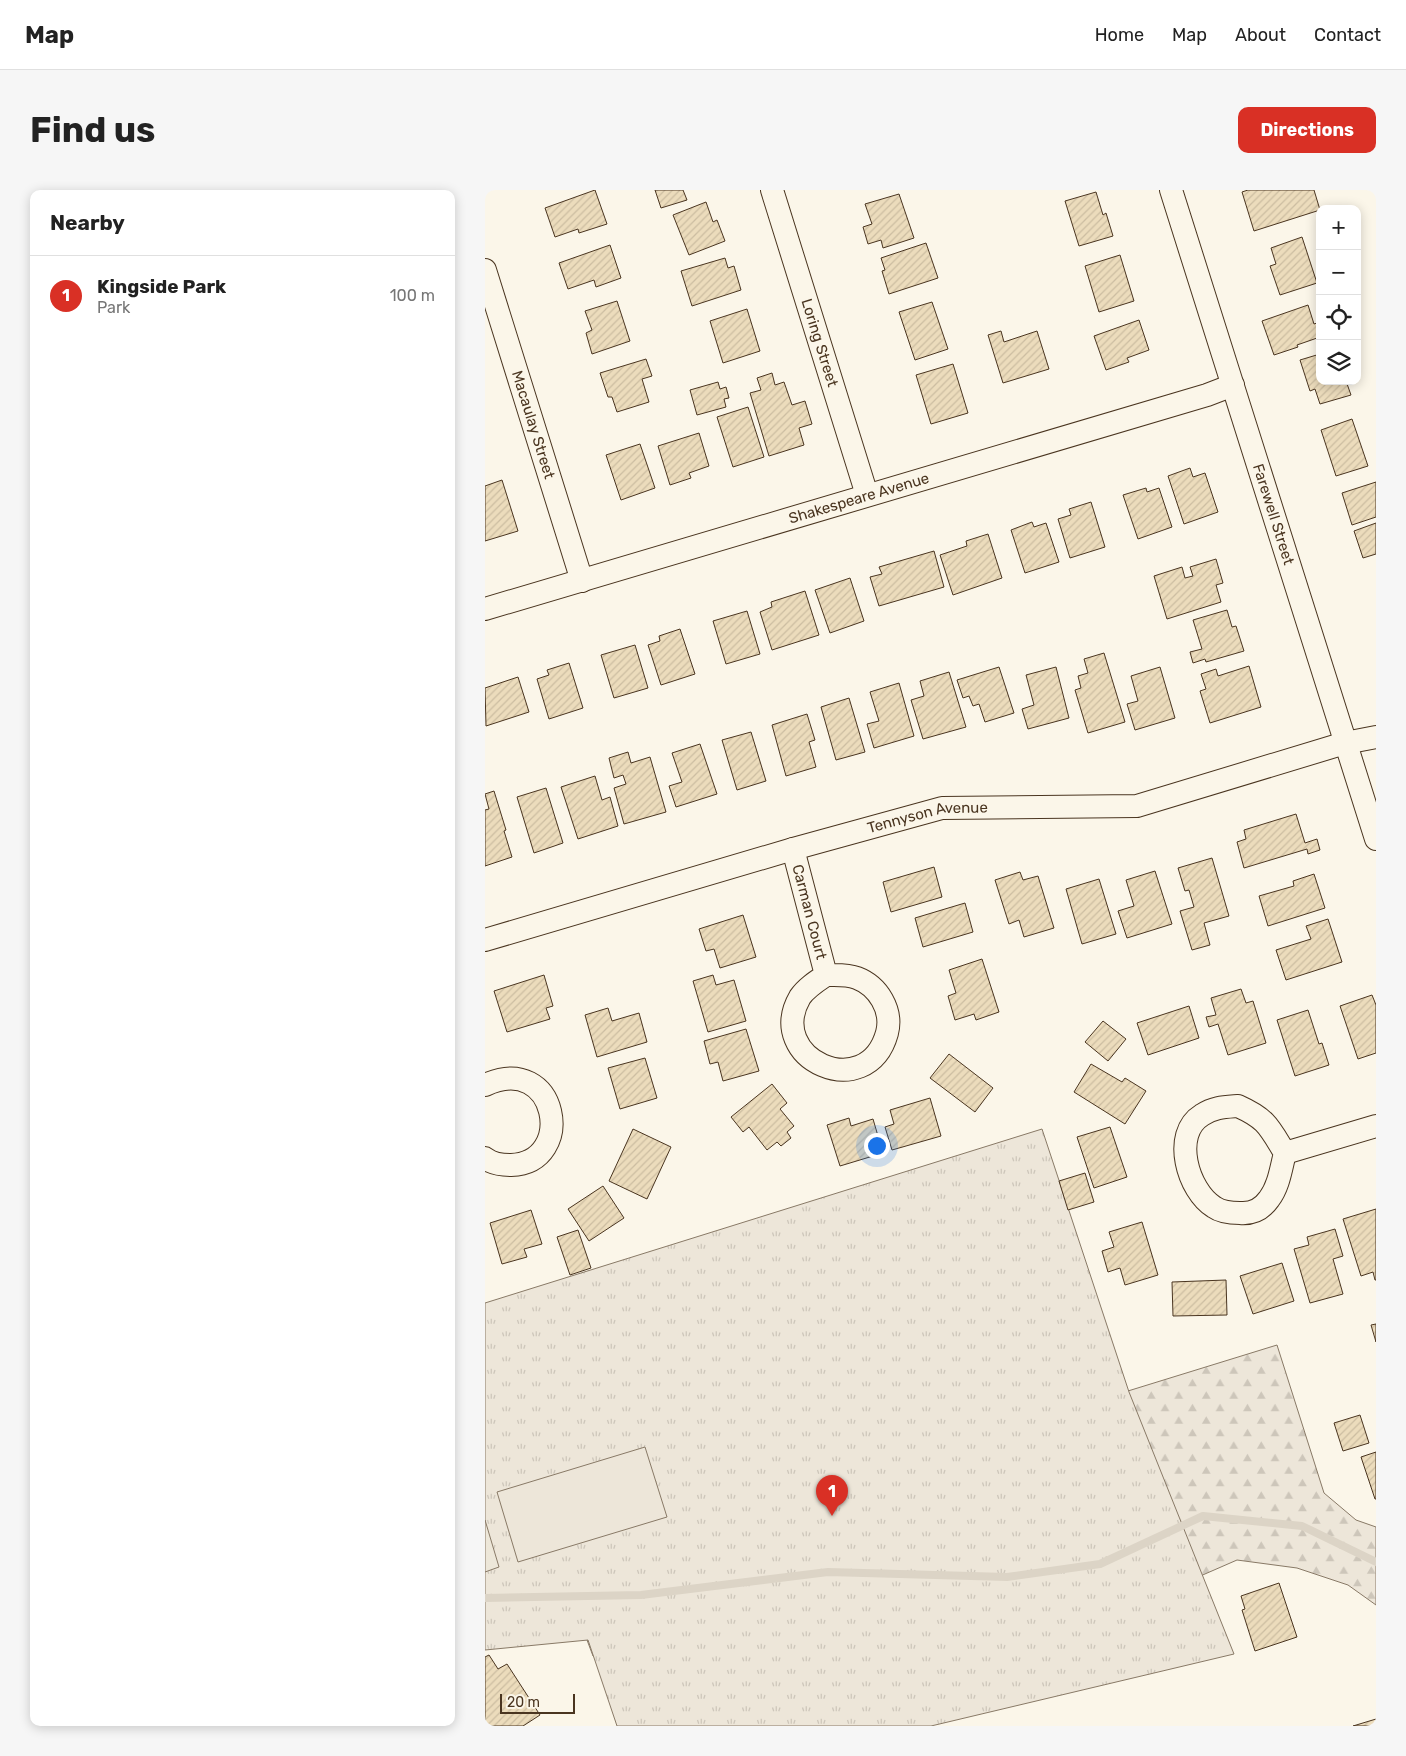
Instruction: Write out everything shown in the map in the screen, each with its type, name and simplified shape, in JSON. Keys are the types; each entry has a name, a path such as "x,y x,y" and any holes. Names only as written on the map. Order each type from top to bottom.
{"street":[{"name":"Loring Street","path":"772,190 867,495"},
{"name":"Farewell Street","path":"1171,190 1376,839"},
{"name":"Macaulay Street","path":"485,270 582,581"},
{"name":"Shakespeare Avenue","path":"485,609 1197,398 1233,385"},
{"name":"Tennyson Avenue","path":"485,940 793,849 942,808 1137,806 1345,743 1376,737"},
{"name":"Carman Court","path":"793,849 826,975"},
{"name":"Carman Court","path":"826,975 856,977 870,985 881,997 887,1012 888,1027 884,1043 875,1056 861,1065 846,1070 831,1069 816,1064 805,1054 797,1041 793,1026 795,1011 801,997 811,986 826,975"},
{"path":"485,1085 497,1080 511,1078 524,1081 536,1088 545,1098 551,1111 553,1124 546,1144 532,1159 518,1165 503,1165 485,1158"},
{"path":"1239,1106 1256,1114 1268,1125 1285,1153 1279,1180 1270,1199 1260,1209 1247,1213 1232,1213 1215,1208 1201,1194 1192,1180 1186,1160 1185,1144 1191,1128 1201,1115 1218,1107 1239,1106"},
{"path":"1285,1153 1376,1126"}],"green space":[{"path":"1042,1129 1129,1392 1234,1654 931,1726 617,1726 588,1640 485,1650 485,1303"},
{"path":"1277,1345 1324,1493 1356,1520 1376,1527 1376,1605 1348,1585 1297,1568 1237,1560 1182,1584 593,1656 587,1640 1102,1399"},
{"path":"645,1447 667,1517 518,1562 497,1492"}],"shaded area":[{"path":"485,1520 499,1567 485,1572"}],"building":[{"path":"595,190 607,224 579,233 578,229 555,237 545,208"},
{"path":"655,190 683,190 687,200 661,208"},
{"path":"1248,190 1314,190 1318,205 1316,205 1316,211 1254,231 1242,192"},
{"path":"1096,192 1103,215 1106,213 1113,236 1079,246 1065,201"},
{"path":"899,194 914,238 883,248 881,240 868,244 863,227 872,224 865,204"},
{"path":"706,202 713,222 717,220 725,241 689,255 673,215"},
{"path":"1302,237 1316,283 1280,295 1270,266 1276,264 1271,248"},
{"path":"926,243 938,278 889,294 882,271 885,270 881,258"},
{"path":"610,245 621,278 596,287 594,280 568,289 559,263"},
{"path":"1120,255 1134,301 1099,312 1085,266"},
{"path":"725,258 728,268 734,266 741,290 692,306 681,271"},
{"path":"617,301 630,341 592,354 586,333 592,330 585,311"},
{"path":"932,302 948,349 915,360 899,312"},
{"path":"1308,305 1314,324 1316,323 1316,338 1274,355 1262,321"},
{"path":"747,309 760,351 723,363 710,321"},
{"path":"1139,320 1149,350 1127,358 1129,362 1106,370 1094,336"},
{"path":"1001,331 1004,342 1037,331 1049,369 1003,383 988,335"},
{"path":"1316,355 1316,385 1347,385 1351,395 1320,404 1315,389 1310,391 1300,360"},
{"path":"646,359 652,376 642,379 649,402 617,412 612,397 608,397 600,373"},
{"path":"953,364 968,413 931,424 916,375"},
{"path":"772,373 775,385 784,382 792,405 805,401 812,424 799,428 804,445 769,456 750,393 761,390 757,378"},
{"path":"718,382 720,389 726,387 729,398 724,399 726,407 697,415 690,390"},
{"path":"748,407 764,457 733,467 717,417"},
{"path":"1352,419 1368,466 1336,476 1321,430"},
{"path":"699,433 709,466 689,473 691,478 670,485 658,446"},
{"path":"640,444 655,488 621,500 606,455"},
{"path":"1190,468 1193,477 1205,473 1218,512 1184,524 1168,476"},
{"path":"502,480 518,531 485,541 485,486"},
{"path":"1376,482 1376,517 1352,525 1342,493"},
{"path":"1146,488 1147,492 1159,488 1172,527 1138,539 1123,495"},
{"path":"1091,502 1105,547 1070,558 1058,519 1071,515 1069,509"},
{"path":"1032,522 1034,527 1046,523 1059,562 1025,573 1011,530"},
{"path":"1376,523 1376,554 1363,558 1354,531"},
{"path":"988,534 1002,578 953,595 940,555 967,546 966,541"},
{"path":"934,551 944,587 879,606 870,577 882,574 879,567"},
{"path":"1216,559 1223,583 1216,585 1221,602 1167,619 1154,576 1182,567 1185,578 1193,576 1190,567"},
{"path":"850,578 864,621 830,633 815,590"},
{"path":"805,591 819,635 772,650 760,612 772,607 771,602"},
{"path":"1227,610 1232,627 1236,626 1244,651 1206,662 1205,659 1193,663 1190,652 1202,649 1193,620"},
{"path":"747,611 760,654 726,664 713,621"},
{"path":"680,629 695,674 661,685 648,645 660,641 659,636"},
{"path":"635,645 648,688 614,698 601,655"},
{"path":"1104,653 1125,722 1088,733 1075,690 1081,688 1078,676 1088,673 1084,659"},
{"path":"569,663 583,708 549,719 537,679 549,675 547,670"},
{"path":"1249,666 1261,707 1210,723 1200,691 1206,689 1201,674 1216,669 1218,676"},
{"path":"999,667 1014,713 985,722 979,704 973,706 969,696 963,698 957,680"},
{"path":"1056,667 1069,718 1028,729 1022,709 1034,705 1026,675"},
{"path":"1160,667 1175,718 1135,730 1127,704 1138,701 1131,676"},
{"path":"949,672 966,727 923,739 911,700 924,696 920,681"},
{"path":"518,677 529,712 486,726 485,688"},
{"path":"899,683 914,736 874,748 867,724 879,721 870,692"},
{"path":"849,698 865,752 836,760 821,707"},
{"path":"807,714 815,740 809,742 816,767 786,776 772,725"},
{"path":"751,732 766,781 737,790 722,740"},
{"path":"700,744 717,794 676,807 669,786 682,782 672,753"},
{"path":"628,752 631,763 650,757 666,812 624,824 614,788 626,784 623,775 614,778 609,758"},
{"path":"595,776 602,800 610,797 618,826 578,839 561,787"},
{"path":"546,788 563,843 534,853 517,797"},
{"path":"494,791 512,857 485,866 485,810 489,809 485,794"},
{"path":"1296,814 1305,843 1317,839 1320,850 1308,854 1307,849 1244,868 1237,842 1246,839 1244,830"},
{"path":"1212,858 1229,916 1204,923 1210,945 1192,950 1180,911 1194,907 1189,890 1185,891 1178,868"},
{"path":"934,867 942,897 891,912 883,882"},
{"path":"1155,871 1172,924 1127,938 1118,911 1134,906 1126,880"},
{"path":"1020,872 1023,880 1038,876 1054,928 1024,937 1019,920 1009,924 995,880"},
{"path":"1314,874 1325,908 1268,926 1259,896 1294,886 1293,881"},
{"path":"1099,879 1116,934 1082,944 1066,889"},
{"path":"965,903 973,932 923,947 915,918"},
{"path":"743,915 756,957 720,968 714,949 706,951 699,929"},
{"path":"1328,919 1342,962 1286,980 1276,950 1311,939 1306,926"},
{"path":"982,959 999,1012 976,1020 974,1014 955,1020 948,996 956,993 949,970"},
{"path":"544,975 553,1006 546,1008 550,1019 507,1032 494,991"},
{"path":"713,975 716,985 734,980 746,1021 708,1032 693,981"},
{"path":"1241,989 1246,1003 1253,1001 1266,1043 1228,1055 1218,1024 1209,1027 1206,1017 1216,1015 1211,998"},
{"path":"1372,995 1376,1005 1376,1053 1358,1059 1340,1006"},
{"path":"1189,1006 1199,1038 1148,1055 1137,1023"},
{"path":"608,1008 612,1021 639,1013 647,1042 597,1057 585,1015"},
{"path":"1308,1010 1319,1044 1322,1043 1329,1065 1295,1076 1277,1020"},
{"path":"1103,1021 1126,1039 1108,1061 1085,1042"},
{"path":"746,1029 759,1071 723,1081 718,1062 710,1064 704,1041"},
{"path":"949,1054 993,1088 975,1112 930,1078"},
{"path":"645,1058 657,1098 620,1109 608,1068"},
{"path":"1091,1064 1122,1082 1125,1078 1146,1091 1125,1124 1074,1092"},
{"path":"772,1084 787,1103 780,1109 794,1126 787,1132 791,1138 781,1146 777,1142 767,1150 749,1127 743,1132 731,1117"},
{"path":"930,1098 941,1136 892,1150 885,1127 894,1124 890,1110"},
{"path":"849,1118 851,1126 873,1119 883,1153 840,1166 827,1125"},
{"path":"1110,1127 1127,1177 1094,1188 1077,1137"},
{"path":"633,1129 671,1147 647,1199 609,1181"},
{"path":"1085,1173 1094,1202 1068,1210 1059,1181"},
{"path":"603,1186 624,1218 589,1241 568,1209"},
{"path":"1376,1209 1375,1280 1373,1272 1361,1276 1343,1219"},
{"path":"531,1210 542,1244 524,1249 527,1257 502,1264 490,1223"},
{"path":"1142,1222 1158,1275 1125,1285 1120,1268 1108,1272 1102,1251 1114,1247 1109,1232"},
{"path":"1335,1229 1343,1256 1333,1259 1343,1294 1310,1303 1294,1249 1309,1245 1307,1237"},
{"path":"578,1230 591,1268 570,1275 557,1237"},
{"path":"1282,1263 1294,1301 1253,1314 1240,1276"},
{"path":"1226,1280 1227,1315 1173,1316 1172,1282"},
{"path":"1376,1324 1376,1342 1371,1325"},
{"path":"1360,1415 1369,1443 1343,1451 1334,1423"},
{"path":"1376,1452 1376,1499 1375,1499 1361,1457"},
{"path":"1279,1583 1297,1637 1255,1651 1242,1610 1245,1609 1241,1596"},
{"path":"489,1655 498,1669 507,1664 540,1715 523,1726 485,1726 485,1657"},
{"path":"1376,1719 1376,1726 1353,1726"}],"waterway":[{"path":"485,1598 641,1595 828,1572 1007,1577 1100,1564 1203,1516 1302,1526 1376,1562"}],"place":[{"name":"Kingside Park","path":"832,1516"}]}
